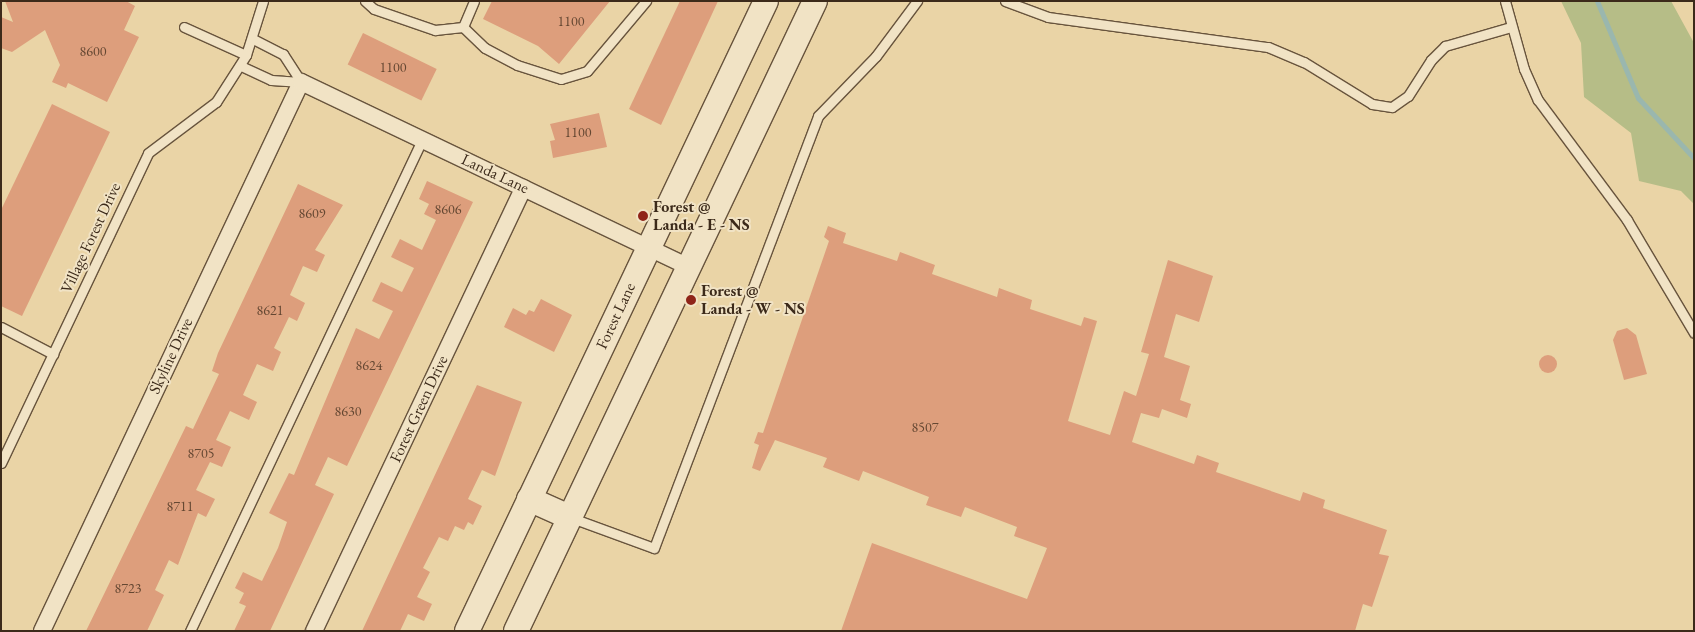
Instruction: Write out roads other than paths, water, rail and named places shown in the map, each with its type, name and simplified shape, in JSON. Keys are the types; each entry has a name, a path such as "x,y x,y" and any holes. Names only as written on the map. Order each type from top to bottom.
{"main road":[{"name":"Forest Lane","path":"467,631 766,1"},
{"path":"516,631 815,1"},
{"path":"529,499 569,517"}],"street":[{"name":"Landa Lane","path":"301,82 688,267"},
{"name":"Skyline Drive","path":"42,631 301,82"},
{"name":"Forest Green Drive","path":"314,631 523,188"}],"lane":[{"name":"Village Forest Drive","path":"1,463 148,153 216,102 241,66 253,39 264,1"},
{"path":"365,1 374,10 435,30 463,27 485,48 509,61 561,80 587,71 646,1"},
{"path":"463,27 474,1"},
{"path":"569,517 654,548 818,116 876,56 917,1"},
{"path":"1006,1 1055,18 1268,47 1304,62 1372,104 1392,107 1408,96 1427,64 1445,46 1473,35 1512,27"},
{"path":"1505,1 1527,78 1544,110 1627,220 1694,333"},
{"path":"184,27 246,55"},
{"path":"253,39 283,54 301,82"},
{"path":"241,66 271,80 301,82"},
{"path":"190,631 422,140"},
{"path":"1,327 53,354"}],"waterway":[{"path":"1597,1 1638,98 1694,158"}],"place":[{"name":"Forest @ Landa - E - NS","path":"643,216"},
{"name":"Forest @ Landa - W - NS","path":"691,300"}]}
